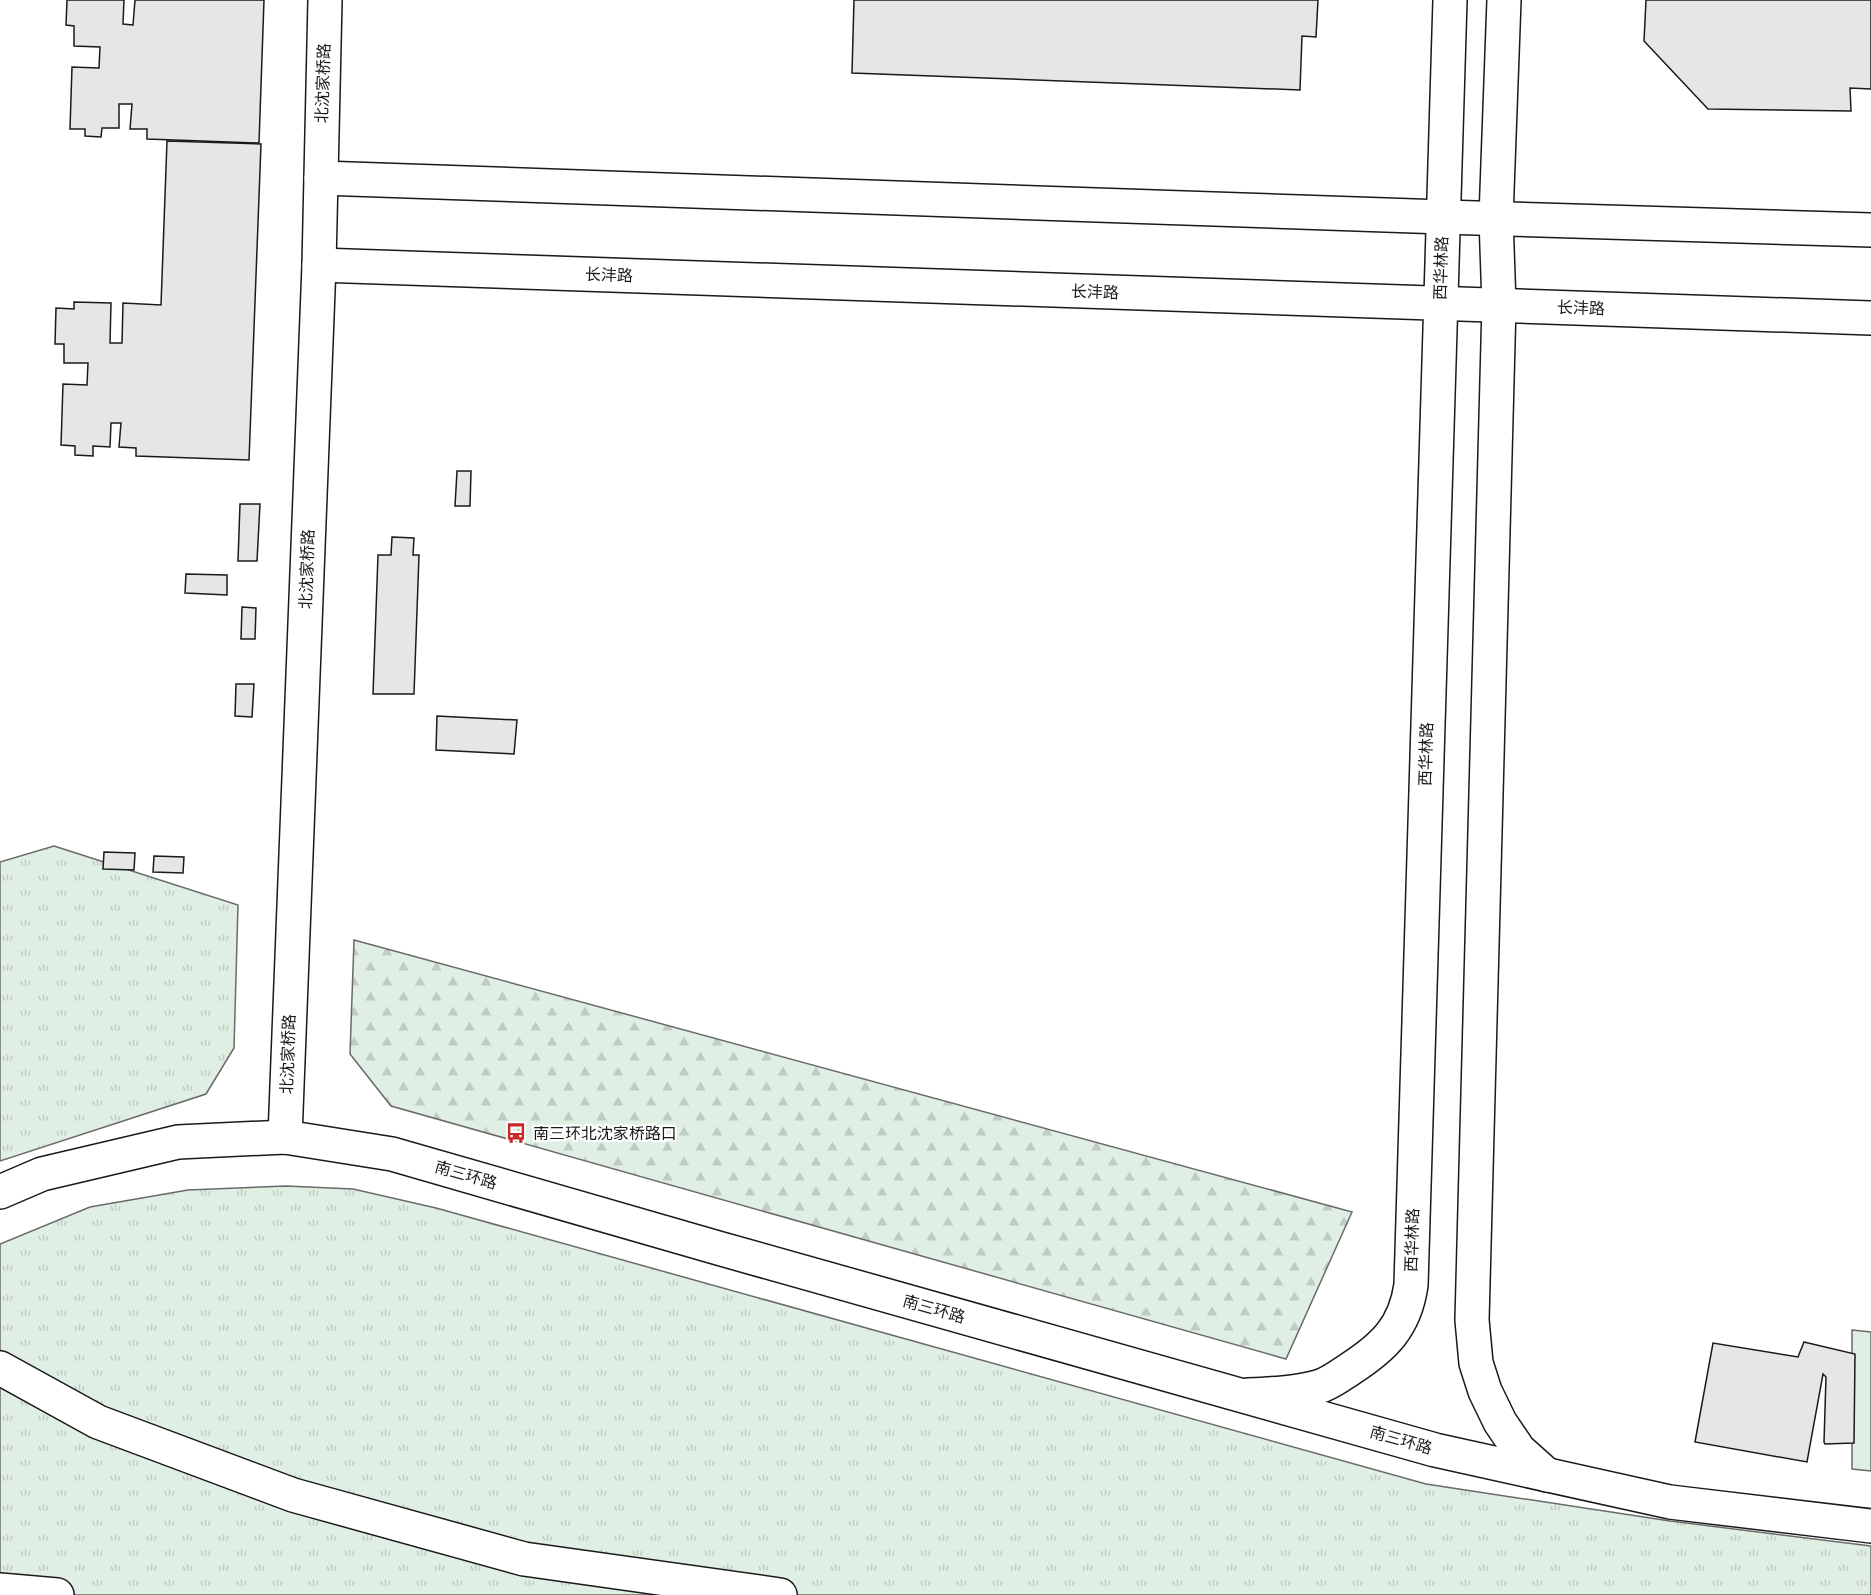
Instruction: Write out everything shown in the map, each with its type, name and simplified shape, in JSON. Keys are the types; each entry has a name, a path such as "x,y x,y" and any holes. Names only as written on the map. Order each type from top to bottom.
{"main road":[{"name":"北沈家桥路","path":"285,1137 319,265 326,0"},
{"name":"西华林路","path":"1241,1395 1292,1393 1321,1386 1371,1356 1389,1338 1408,1304 1411,1273 1450,0"},
{"path":"1504,0 1496,218 1499,305 1472,1320 1476,1363 1485,1392 1500,1422 1519,1450 1547,1475"},
{"path":"321,178 1871,230"},
{"name":"长沣路","path":"319,265 1871,318"},
{"name":"南三环路","path":"0,1192 42,1174 178,1142 285,1137 392,1154 1436,1450 1670,1502 1871,1526"},
{"path":"0,1368 98,1422 293,1495 524,1559 780,1595"},
{"path":"0,1590 57,1595"}],"green space":[{"path":"54,846 238,905 234,1048 206,1094 0,1161 0,862"},
{"path":"354,940 1352,1212 1286,1359 391,1106 350,1054"},
{"path":"286,1186 353,1189 436,1208 1426,1484 1670,1521 1871,1546 1871,1595 0,1595 0,1244 90,1207 188,1190"},
{"path":"1852,1330 1871,1332 1871,1471 1852,1469"}],"building":[{"path":"67,0 124,0 123,24 133,25 135,0 264,0 259,143 147,139 147,129 130,129 132,104 119,104 119,128 102,128 101,137 85,136 85,129 70,129 72,67 99,68 100,47 74,46 74,26 66,25"},
{"path":"854,0 1318,0 1316,37 1302,36 1300,90 852,73"},
{"path":"1646,0 1871,0 1871,89 1850,88 1851,111 1708,109 1644,41"},
{"path":"167,141 261,144 249,460 136,456 136,448 119,447 121,423 111,423 110,447 93,446 93,456 75,455 75,446 61,445 63,384 87,385 88,363 64,363 64,344 55,344 56,308 74,309 74,302 111,303 110,343 122,343 123,303 161,305"},
{"path":"457,471 471,471 470,506 455,506"},
{"path":"240,504 260,504 257,561 238,561"},
{"path":"392,537 414,538 413,555 419,555 414,694 373,694 378,555 391,555"},
{"path":"186,574 227,575 227,595 185,593"},
{"path":"242,607 256,608 255,639 241,639"},
{"path":"236,684 254,684 252,717 235,716"},
{"path":"437,716 517,720 514,754 436,750"},
{"path":"104,852 135,853 134,870 103,869"},
{"path":"154,856 184,857 183,873 153,872"},
{"path":"1804,1342 1855,1354 1854,1443 1825,1444 1824,1442 1826,1377 1823,1374 1807,1462 1695,1442 1713,1343 1798,1357"}],"place":[{"name":"南三环北沈家桥路口","path":"516,1133"}]}
